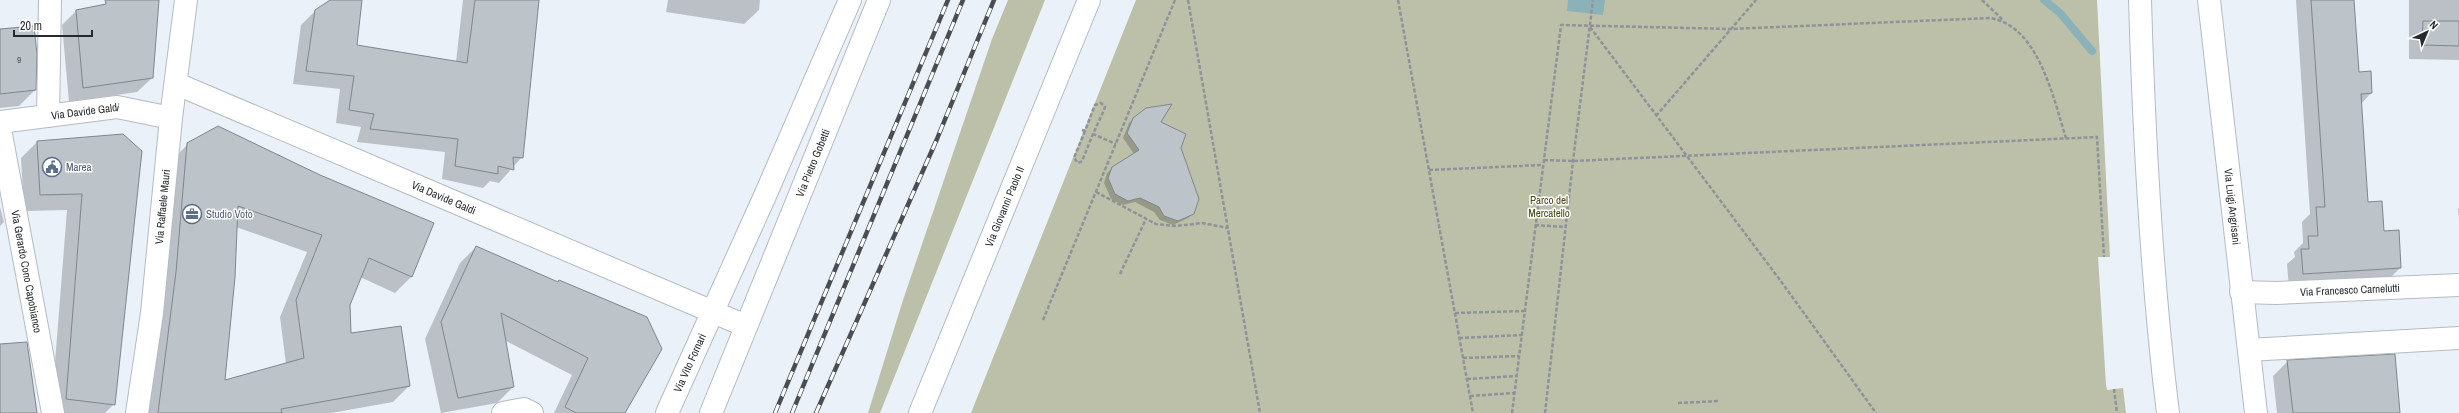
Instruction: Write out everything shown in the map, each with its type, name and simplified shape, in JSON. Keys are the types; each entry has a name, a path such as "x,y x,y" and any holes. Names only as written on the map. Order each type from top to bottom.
{"street":[{"path":"48,116 50,0"},
{"name":"Via Raffaele Mauri","path":"137,413 152,313 171,118 177,84 186,0"},
{"path":"711,311 764,198 850,0"},
{"name":"Via Pietro Gobetti","path":"746,326 879,0"},
{"name":"Via Giovanni Paolo II","path":"920,413 1089,0"},
{"path":"2140,0 2144,124 2168,413"},
{"name":"Via Luigi Angrisani","path":"2209,0 2241,292 2256,413"},
{"path":"833,39 858,49"},
{"name":"Via Davide Galdi","path":"177,84 746,326"},
{"name":"Via Davide Galdi","path":"0,122 117,107 171,118"},
{"name":"Via Gerardo Cono Capobianco","path":"0,129 53,413"},
{"name":"Via Francesco Carnelutti","path":"2241,292 2276,293 2459,285"},
{"name":"Via Vito Fornari","path":"667,413 711,311"},
{"path":"711,413 746,326"},
{"path":"2249,350 2459,338"},
{"path":"503,413 524,409 532,413"}],"path":[{"path":"1043,320 1175,0"},
{"path":"1188,0 1260,413"},
{"path":"1398,0 1473,413"},
{"path":"1545,413 1565,227 1593,0"},
{"path":"1656,116 1756,0"},
{"path":"1982,0 2025,38 2034,51 2048,82 2066,138"},
{"path":"1512,413 1561,25 1590,27 1731,29 1990,18 2003,20"},
{"path":"1590,27 1687,155 1876,413"},
{"path":"1101,103 1104,110 1093,134 1082,161 1077,162 1074,158 1084,131 1095,105 1101,103"},
{"path":"1093,134 1116,144"},
{"path":"1544,160 1573,161 2097,137 2104,257"},
{"path":"1429,170 1543,165"},
{"path":"1096,192 1156,224 1176,226 1202,223 1228,228"},
{"path":"1120,274 1146,219"},
{"path":"1535,225 1565,227"},
{"path":"1455,313 1524,311"},
{"path":"1459,338 1522,336"},
{"path":"1463,358 1519,356"},
{"path":"1467,379 1516,376"},
{"path":"2114,389 2117,413"},
{"path":"1470,396 1514,393"},
{"path":"1678,403 1720,401"}],"green space":[{"path":"1008,0 1045,0 880,413 868,413 903,300 992,39"},
{"name":"Parco del Mercatello","path":"1136,0 2097,0 2110,257 2098,257 2106,385 2107,390 2123,388 2126,413 971,413"}],"water":[{"path":"1568,0 1605,0 1603,15 1567,11"}],"building":[{"path":"105,0 159,0 153,78 83,88 76,10 106,4"},
{"path":"330,0 362,0 357,45 467,63 475,0 539,0 523,158 513,157 514,170 498,166 498,174 455,166 458,139 370,129 374,114 349,110 354,76 306,71 315,10"},
{"path":"2311,0 2354,0 2359,72 2371,71 2372,93 2361,94 2368,202 2382,201 2384,231 2399,230 2401,268 2303,274 2301,249 2309,249 2308,236 2318,236 2316,207 2325,207"},
{"path":"2423,21 2459,21 2459,46 2422,45"},
{"path":"34,26 37,54 36,90 0,94 0,29"},
{"path":"1172,104 1161,122 1186,134 1181,148 1199,199 1194,214 1178,221 1164,216 1159,207 1140,198 1128,201 1115,194 1108,178 1112,167 1139,150 1127,133 1133,118 1146,108"},
{"path":"218,126 320,175 434,223 412,277 369,258 350,305 351,333 401,326 410,386 281,409 282,413 158,413 176,272 187,143","holes":["238,206 322,235 296,300 304,358 225,380 235,277"]},
{"path":"123,134 142,151 115,405 66,399 82,194 40,195 37,141"},
{"path":"476,246 558,282 559,280 647,317 662,349 625,413 576,413 565,407 588,358 501,313 514,387 458,398 441,322"},
{"path":"27,342 37,413 0,413 0,344"},
{"path":"2395,354 2400,413 2293,413 2287,360"}],"waterway":[{"path":"2044,0 2060,13 2092,51"}],"railway":[{"path":"775,413 948,0"},
{"path":"792,413 963,0"},
{"path":"816,413 937,139 994,0"}],"place":[{"name":"Marea","path":"52,167"},
{"name":"Studio Voto","path":"192,214"}]}
